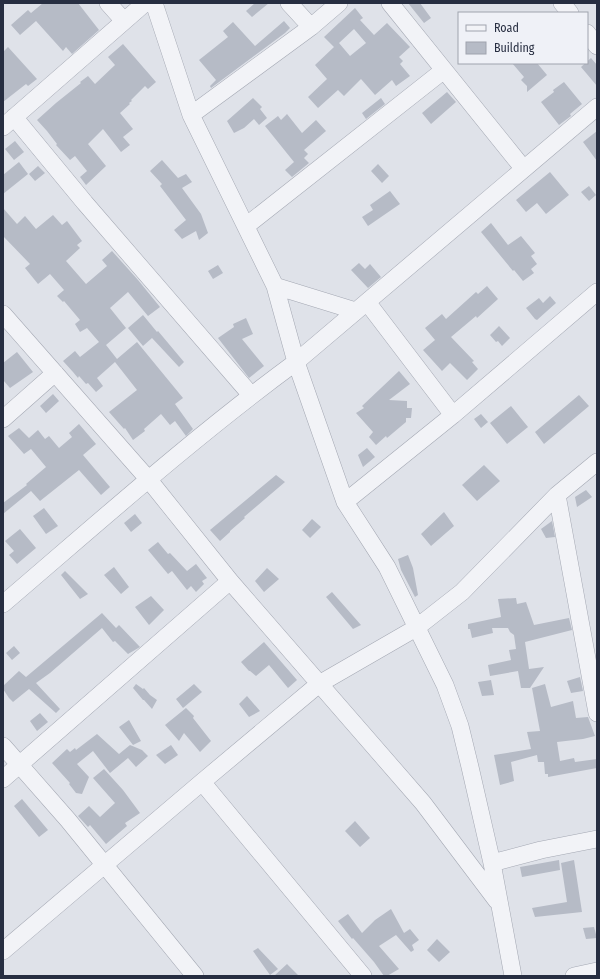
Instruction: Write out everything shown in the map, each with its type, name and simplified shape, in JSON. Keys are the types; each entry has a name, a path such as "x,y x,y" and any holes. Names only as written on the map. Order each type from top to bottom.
{"street":[{"path":"108,3 124,21"},
{"path":"145,3 8,122 85,203 251,395"},
{"path":"154,3 191,115 275,286 296,362 345,502 387,567 445,685 460,726 492,863 513,976"},
{"path":"289,3 311,27"},
{"path":"191,115 311,27 339,3"},
{"path":"390,3 523,168"},
{"path":"562,3 569,12"},
{"path":"588,34 597,46"},
{"path":"246,226 444,70"},
{"path":"3,604 251,395 296,362 523,168 597,107"},
{"path":"275,286 362,306 454,415"},
{"path":"345,502 454,415 597,292"},
{"path":"3,314 149,480 230,581 423,804 501,906"},
{"path":"3,419 55,373"},
{"path":"3,952 319,684 416,628 462,592 557,496 597,462"},
{"path":"557,496 597,713"},
{"path":"3,779 230,581"},
{"path":"3,746 105,865 195,976"},
{"path":"202,782 363,976"},
{"path":"492,863 541,850 597,838"},
{"path":"574,976 597,971"}],"building":[{"path":"43,3 78,3 99,30 72,54 66,47 63,51 36,21 20,35 11,25 28,10 31,13"},
{"path":"255,3 269,3 252,17 246,11"},
{"path":"408,3 420,3 431,18 424,23"},
{"path":"355,8 363,18 360,20 374,35 387,23 410,47 399,57 403,61 400,64 410,76 396,86 392,80 375,95 361,79 344,96 338,90 318,108 308,97 327,79 315,65 334,47 324,37","holes":["354,29 366,43 350,56 339,43"]},
{"path":"284,21 290,28 285,33 211,88 210,86 216,80 199,60 228,37 223,31 233,22 255,46"},
{"path":"123,44 156,82 148,89 145,86 131,100 132,101 129,103 130,104 120,113 133,129 123,137 130,145 121,152 103,129 88,144 106,166 86,185 80,177 87,171 75,156 70,160 56,145 57,144 37,120 88,76 95,84 115,65 108,57"},
{"path":"8,47 37,79 28,86 26,84 3,102 3,52"},
{"path":"591,58 597,65 597,86 581,67 584,64 588,64 588,61"},
{"path":"513,64 538,64 547,75 527,92 527,86 521,80 524,77"},
{"path":"564,82 582,104 570,114 571,116 559,125 541,102"},
{"path":"447,92 456,102 431,124 422,113"},
{"path":"253,98 262,107 260,109 267,118 259,125 254,119 244,128 234,133 227,121"},
{"path":"381,98 385,104 366,119 362,113"},
{"path":"287,114 302,133 316,120 326,131 304,150 308,154 304,158 309,163 292,177 285,170 294,162 265,126 278,116 281,120"},
{"path":"597,131 597,161 583,142"},
{"path":"15,141 24,152 14,160 5,149"},
{"path":"162,160 178,178 186,174 192,182 182,188 201,214 208,233 199,240 196,231 182,239 174,230 186,220 160,186 162,184 150,171"},
{"path":"19,162 28,174 3,194 3,175"},
{"path":"378,164 389,176 382,183 371,171"},
{"path":"38,166 45,173 35,181 29,174"},
{"path":"550,172 569,195 546,214 537,203 526,212 516,200"},
{"path":"589,186 596,195 589,201 581,192"},
{"path":"390,191 400,204 368,226 362,217 373,210 370,205"},
{"path":"3,208 17,224 25,216 36,229 53,215 62,225 67,221 82,241 77,245 80,248 66,261 86,284 107,266 102,260 112,251 160,307 148,316 128,292 110,308 126,328 106,345 117,359 137,342 183,398 175,404 193,429 186,436 175,421 170,425 161,414 144,429 145,431 133,440 125,428 124,429 109,412 137,390 115,362 97,378 103,386 96,392 79,376 78,378 63,361 75,351 80,357 99,342 87,328 80,332 75,324 80,320 64,301 63,302 57,296 64,290 50,274 38,284 25,268 30,264 3,236"},
{"path":"491,223 508,245 521,236 535,253 531,256 537,264 531,269 534,273 523,281 481,232"},
{"path":"359,263 365,269 370,264 381,277 368,288 351,270"},
{"path":"218,265 223,273 213,279 208,271"},
{"path":"487,286 498,299 477,318 476,316 451,337 474,361 472,362 478,369 467,380 450,363 442,371 423,350 435,340 425,328 442,314 446,319 476,292 478,294"},
{"path":"550,296 556,303 537,320 535,319 526,308 539,298 543,303"},
{"path":"143,315 184,362 179,367 152,338 143,346 128,328"},
{"path":"246,318 253,334 242,339 264,366 249,378 218,338 234,327 233,324"},
{"path":"499,326 510,338 502,346 490,335"},
{"path":"17,352 33,372 10,388 3,380 3,363"},
{"path":"399,371 410,384 389,400 407,401 407,408 412,408 411,418 406,418 406,422 376,445 369,437 373,432 356,413 364,408 362,406"},
{"path":"53,394 59,401 46,413 40,406"},
{"path":"579,395 589,406 544,444 535,432"},
{"path":"511,406 528,427 507,444 490,423"},
{"path":"481,414 488,422 481,428 474,419"},
{"path":"79,424 96,444 83,455 110,487 101,495 79,470 40,501 31,491 3,514 3,503 27,485 26,484 46,467 31,449 24,454 8,436 19,428 29,438 38,430 45,439 49,436 59,448 72,437 69,433"},
{"path":"367,448 375,457 363,467 358,455"},
{"path":"484,465 500,481 477,501 462,485"},
{"path":"276,475 285,482 244,517 245,518 220,541 210,530"},
{"path":"586,490 592,497 577,507 575,497"},
{"path":"44,508 58,526 46,534 33,516"},
{"path":"444,512 454,526 431,546 421,534"},
{"path":"135,514 142,523 131,532 124,523"},
{"path":"312,519 321,527 310,538 302,530"},
{"path":"552,521 555,537 546,538 541,529"},
{"path":"20,529 36,548 17,564 9,555 14,551 5,541"},
{"path":"158,542 168,554 170,553 187,571 196,564 207,578 202,581 204,584 196,592 191,586 187,590 172,571 168,574 148,550"},
{"path":"408,555 413,568 418,595 415,597 401,570 398,559"},
{"path":"114,567 129,587 121,594 104,575"},
{"path":"267,568 279,579 264,592 255,581"},
{"path":"65,571 88,594 80,599 61,575"},
{"path":"332,592 361,625 353,629 326,597"},
{"path":"151,596 164,610 149,625 135,607"},
{"path":"516,598 517,604 526,602 534,625 569,618 572,630 525,642 529,669 544,667 530,688 521,688 518,671 490,676 488,665 511,660 509,650 516,649 514,635 508,628 492,628 493,633 472,638 470,629 468,629 468,624 501,617 498,599"},
{"path":"102,613 116,628 119,625 140,647 128,654 115,641 113,642 102,628 50,673 36,683 60,709 56,713 29,689 13,702 9,698 3,689 3,686 19,671 26,677"},
{"path":"264,642 297,680 288,688 269,665 256,676 241,662"},
{"path":"14,646 20,653 12,660 6,653"},
{"path":"580,677 583,691 571,693 567,681"},
{"path":"491,680 494,695 482,696 478,682"},
{"path":"136,684 143,689 144,688 157,700 152,709 133,688"},
{"path":"194,684 202,692 183,708 176,699"},
{"path":"545,684 551,707 573,701 576,718 588,717 595,736 557,742 560,761 574,758 575,762 597,759 597,768 548,777 548,774 545,774 544,762 538,762 537,755 511,762 514,781 500,785 494,755 531,749 527,732 540,731 532,688"},
{"path":"247,696 260,711 249,717 239,704"},
{"path":"186,708 194,716 193,718 211,741 200,752 184,733 179,741 165,725"},
{"path":"40,713 48,722 37,731 30,721"},
{"path":"129,720 141,741 133,745 119,727"},
{"path":"97,734 119,754 130,745 142,750 148,756 136,767 128,758 110,773 93,751 77,764 89,777 82,794 76,793 69,784 70,783 52,763 67,749 70,752 75,748 76,750"},
{"path":"171,745 178,755 165,764 156,755"},
{"path":"104,769 123,790 140,813 125,823 127,826 106,844 90,825 88,827 78,816 89,806 100,817 115,803 93,778"},
{"path":"22,799 48,830 39,837 14,806"},
{"path":"355,821 370,838 360,847 345,831"},
{"path":"559,860 560,870 522,877 520,867"},
{"path":"574,860 582,912 535,917 532,908 567,902 561,863"},
{"path":"391,909 404,933 410,929 419,940 412,945 414,950 411,952 396,935 379,946 399,969 387,976 384,976 374,962 353,938 352,939 338,921 348,914 362,933 375,920"},
{"path":"594,927 597,938 586,939 583,928"},
{"path":"437,939 450,952 439,962 427,950"},
{"path":"258,948 278,969 270,975 253,951"},
{"path":"287,964 299,976 274,976"}]}
